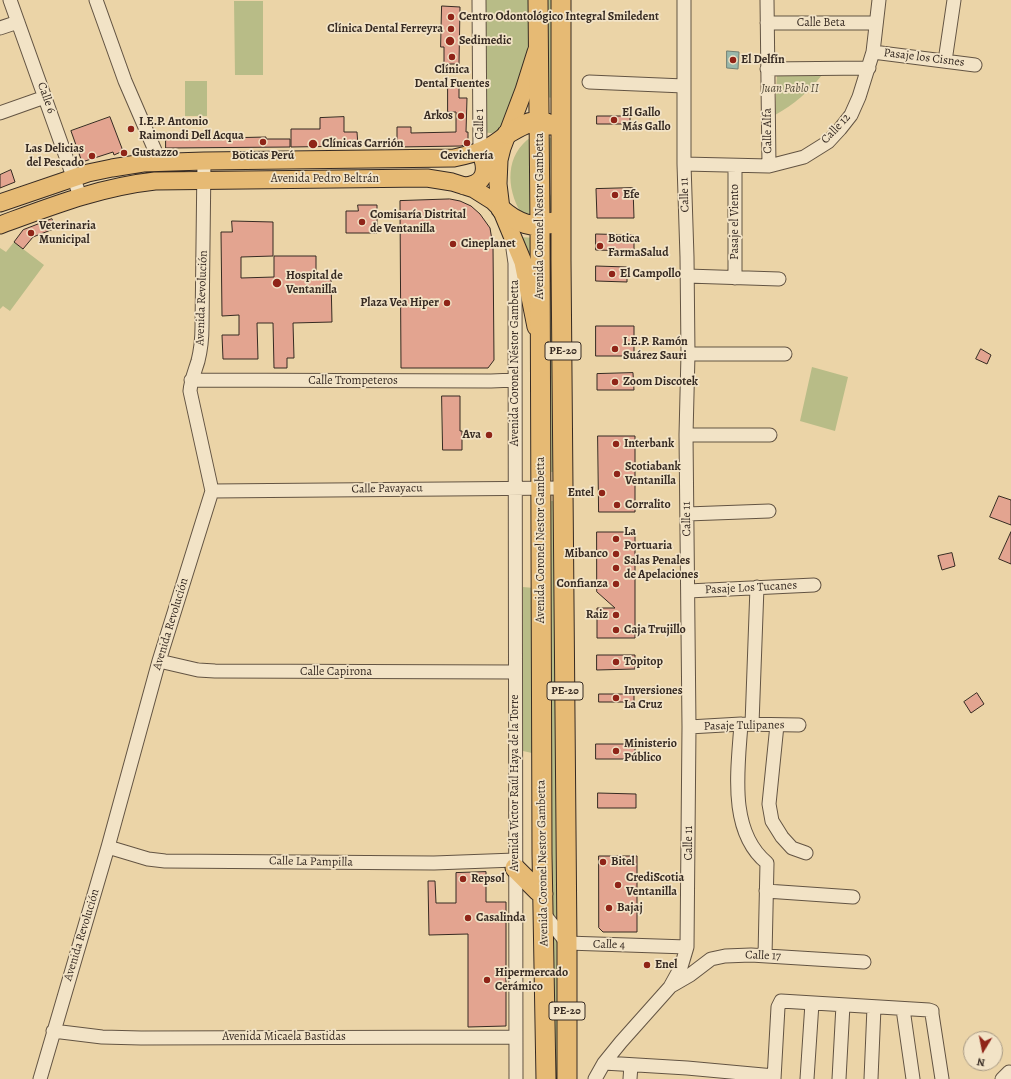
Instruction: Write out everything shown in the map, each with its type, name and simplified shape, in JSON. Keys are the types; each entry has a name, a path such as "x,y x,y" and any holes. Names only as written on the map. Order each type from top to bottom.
{"highway":[{"name":"Avenida Coronel Nestor Gambetta","path":"538,0 543,894 546,1079"},
{"name":"Avenida Coronel Nestor Gambetta","path":"561,0 567,1079"},
{"path":"501,209 519,222 540,226 552,222 561,206 554,132 550,126 545,121 539,120 508,134"},
{"path":"515,864 543,894"}],"main road":[{"path":"501,209 498,172 502,148 524,90 538,42"},
{"name":"Avenida Pedro Beltrán","path":"0,203 74,177 112,168 160,162 454,158 480,152 508,134"},
{"path":"464,186 471,186 477,183 485,172 485,165 480,152"},
{"name":"Avenida Pedro Beltrán","path":"0,225 80,196 134,183 204,180 427,178 452,182 484,195 501,209 523,262 541,351"}],"street":[{"name":"Calle 6","path":"10,0 80,196"},
{"path":"96,0 125,81 160,162"},
{"name":"Calle 1","path":"480,0 480,152"},
{"name":"Calle 11","path":"595,1079 604,1063 670,986 681,967 688,947 689,727 686,435 688,354 684,164 684,0"},
{"name":"Calle Alfa","path":"767,0 769,166"},
{"name":"Calle 12","path":"684,164 769,166 804,157 828,142 851,115 859,97 874,52 878,0"},
{"path":"945,61 954,0"},
{"path":"0,28 18,22"},
{"name":"Calle Beta","path":"767,23 876,23"},
{"name":"Pasaje los Cisnes","path":"874,52 975,65"},
{"path":"767,70 869,68"},
{"path":"589,82 684,86"},
{"path":"0,113 45,97"},
{"name":"Avenida Revolución","path":"40,1079 108,847 159,661 212,491 192,398 191,380 201,347 204,161"},
{"name":"Pasaje el Viento","path":"735,166 735,278"},
{"name":"Avenida Coronel Néstor Gambetta","path":"512,238 515,263 515,488"},
{"path":"687,276 778,279"},
{"path":"688,354 785,354"},
{"name":"Calle Trompeteros","path":"191,380 515,380"},
{"path":"686,435 770,435"},
{"name":"Avenida Víctor Raúl Haya de la Torre","path":"515,488 516,1079"},
{"name":"Calle Pavayacu","path":"212,491 563,488"},
{"path":"686,514 769,511"},
{"name":"Pasaje Los Tucanes","path":"688,591 814,585"},
{"path":"757,588 746,724 738,775 739,808 746,837 760,858 767,863 765,956"},
{"name":"Calle Capirona","path":"159,661 198,670 215,671 515,672"},
{"name":"Pasaje Tulipanes","path":"689,727 746,724 799,725"},
{"path":"777,725 769,804 772,821 782,837 792,848 806,853"},
{"name":"Calle La Pampilla","path":"108,847 148,859 165,860 515,864"},
{"path":"766,891 853,897"},
{"path":"544,914 567,944"},
{"name":"Calle 4","path":"567,944 688,947"},
{"name":"Calle 17","path":"670,986 690,975 711,959 725,956 752,955 864,962"},
{"path":"604,1063 631,1065 686,1074 774,1078 778,1007 781,1001 932,1011 942,1079"},
{"path":"808,1079 812,1003"},
{"path":"839,1079 843,1005"},
{"path":"871,1079 874,1007"},
{"path":"903,1009 913,1079"},
{"name":"Avenida Micaela Bastidas","path":"53,1031 102,1037 141,1038 516,1037"},
{"path":"630,1079 631,1065"}],"green space":[{"path":"485,0 528,0 528,59 502,127 490,133 485,132"},
{"path":"544,0 554,0 554,98 545,97"},
{"path":"234,1 263,1 263,75 235,75"},
{"name":"Juan Pablo II","path":"777,75 822,75 801,97 775,115"},
{"path":"185,81 207,81 207,116 185,116"},
{"path":"545,136 551,138 550,194 556,207 545,213"},
{"path":"531,137 535,218 521,213 516,203 511,183 512,162 522,144"},
{"path":"556,230 555,472 550,472 546,235"},
{"path":"519,237 535,238 535,291"},
{"path":"14,242 44,265 10,311 3,306 0,309 0,248 6,252"},
{"path":"812,367 848,377 835,431 800,421"},
{"path":"550,501 554,501 561,920 550,912"},
{"path":"523,587 534,588 534,752 532,753 523,751"},
{"path":"551,931 560,936 561,1079 554,1079"}],"shaded area":[{"name":"El Delfín","path":"727,51 739,52 738,69 727,68"}],"building":[{"path":"442,6 460,7 459,64 444,64 444,47 441,47"},
{"path":"448,86 459,86 459,98 467,98 466,132 468,132 468,144 461,146 397,147 397,127 411,127 411,133 456,132 456,112 448,112"},
{"name":"El Gallo Más Gallo","path":"597,116 630,116 630,124 597,124"},
{"path":"110,117 123,151 114,155 113,152 82,162 71,131"},
{"path":"344,117 344,132 357,132 358,146 291,147 291,129 320,129 320,118"},
{"path":"166,133 185,134 185,139 222,140 222,138 266,137 266,139 290,139 290,147 166,148"},
{"path":"11,170 15,182 0,188 0,175"},
{"path":"633,188 634,218 597,218 596,189"},
{"name":"Plaza Vea Hiper","path":"450,199 460,201 471,206 480,214 490,228 493,246 494,360 488,368 401,368 400,201"},
{"name":"Comisaría Distrital de Ventanilla","path":"358,205 377,205 377,233 346,233 346,211 358,211"},
{"name":"Veterinaria Municipal","path":"52,219 56,228 33,237 23,249 14,242 23,230"},
{"name":"Hospital de Ventanilla","path":"232,221 273,222 273,256 241,257 241,278 274,277 274,256 316,256 316,278 331,278 332,322 293,323 294,358 287,358 287,368 274,368 273,323 257,323 258,359 223,359 222,335 239,335 239,315 222,316 221,232 232,232"},
{"path":"596,234 634,235 634,251 596,250"},
{"name":"El Campollo","path":"596,266 627,267 627,282 596,281"},
{"path":"596,326 634,326 634,356 596,356"},
{"path":"981,349 991,355 987,364 976,359"},
{"name":"Zoom Discotek","path":"633,373 634,390 597,390 597,374"},
{"path":"442,396 460,396 460,431 462,431 462,450 443,450"},
{"path":"598,436 635,436 635,512 599,512"},
{"path":"999,496 1011,500 1011,525 990,517"},
{"path":"597,532 635,532 635,638 597,638 597,608 615,608 597,592"},
{"path":"1011,532 1011,564 999,559"},
{"path":"952,553 955,566 942,570 938,556"},
{"name":"Topitop","path":"597,655 635,655 635,669 597,670"},
{"path":"977,693 984,704 971,713 964,702"},
{"name":"Inversiones La Cruz","path":"599,694 634,694 634,702 599,702"},
{"name":"Ministerio Público","path":"596,744 635,744 635,759 596,759"},
{"path":"598,793 636,794 636,808 598,808"},
{"path":"599,856 637,856 637,932 603,932 599,928"},
{"path":"486,872 486,902 506,902 506,1026 468,1027 468,934 429,935 428,881 435,881 436,903 456,903 456,873"}],"place":[{"name":"Centro Odontológico Integral Smiledent","path":"451,17"},
{"name":"Clínica Dental Ferreyra","path":"451,29"},
{"name":"Sedimedic","path":"450,41"},
{"name":"Clínica Dental Fuentes","path":"452,57"},
{"name":"El Delfín","path":"733,60"},
{"name":"Arkos","path":"461,116"},
{"name":"El Gallo Más Gallo","path":"614,120"},
{"name":"I.E.P. Antonio Raimondi Dell Acqua","path":"131,129"},
{"name":"Boticas Perú","path":"263,142"},
{"name":"Cevichería","path":"467,143"},
{"name":"Clínicas Carrión","path":"313,144"},
{"name":"Gustazzo","path":"124,153"},
{"name":"Las Delicias del Pescado","path":"92,156"},
{"name":"Efe","path":"615,195"},
{"name":"Comisaría Distrital de Ventanilla","path":"362,222"},
{"name":"Veterinaria Municipal","path":"31,233"},
{"name":"Cineplanet","path":"453,244"},
{"name":"Botica FarmaSalud","path":"600,246"},
{"name":"El Campollo","path":"612,274"},
{"name":"Hospital de Ventanilla","path":"277,283"},
{"name":"Plaza Vea Hiper","path":"447,303"},
{"name":"I.E.P. Ramón Suárez Sauri","path":"615,349"},
{"name":"Zoom Discotek","path":"615,382"},
{"name":"Ava","path":"489,435"},
{"name":"Interbank","path":"616,444"},
{"name":"Scotiabank Ventanilla","path":"617,474"},
{"name":"Entel","path":"602,493"},
{"name":"Corralito","path":"617,505"},
{"name":"La Portuaria","path":"616,539"},
{"name":"Mibanco","path":"616,554"},
{"name":"Salas Penales de Apelaciones","path":"616,568"},
{"name":"Confianza","path":"616,584"},
{"name":"Raiz","path":"616,615"},
{"name":"Caja Trujillo","path":"616,630"},
{"name":"Topitop","path":"616,662"},
{"name":"Inversiones La Cruz","path":"616,698"},
{"name":"Ministerio Público","path":"616,751"},
{"name":"Bitel","path":"603,862"},
{"name":"Repsol","path":"463,879"},
{"name":"CrediScotia Ventanilla","path":"618,885"},
{"name":"Bajaj","path":"609,908"},
{"name":"Casalinda","path":"468,918"},
{"name":"Enel","path":"647,965"},
{"name":"Hipermercado Cerámico","path":"487,980"}]}
